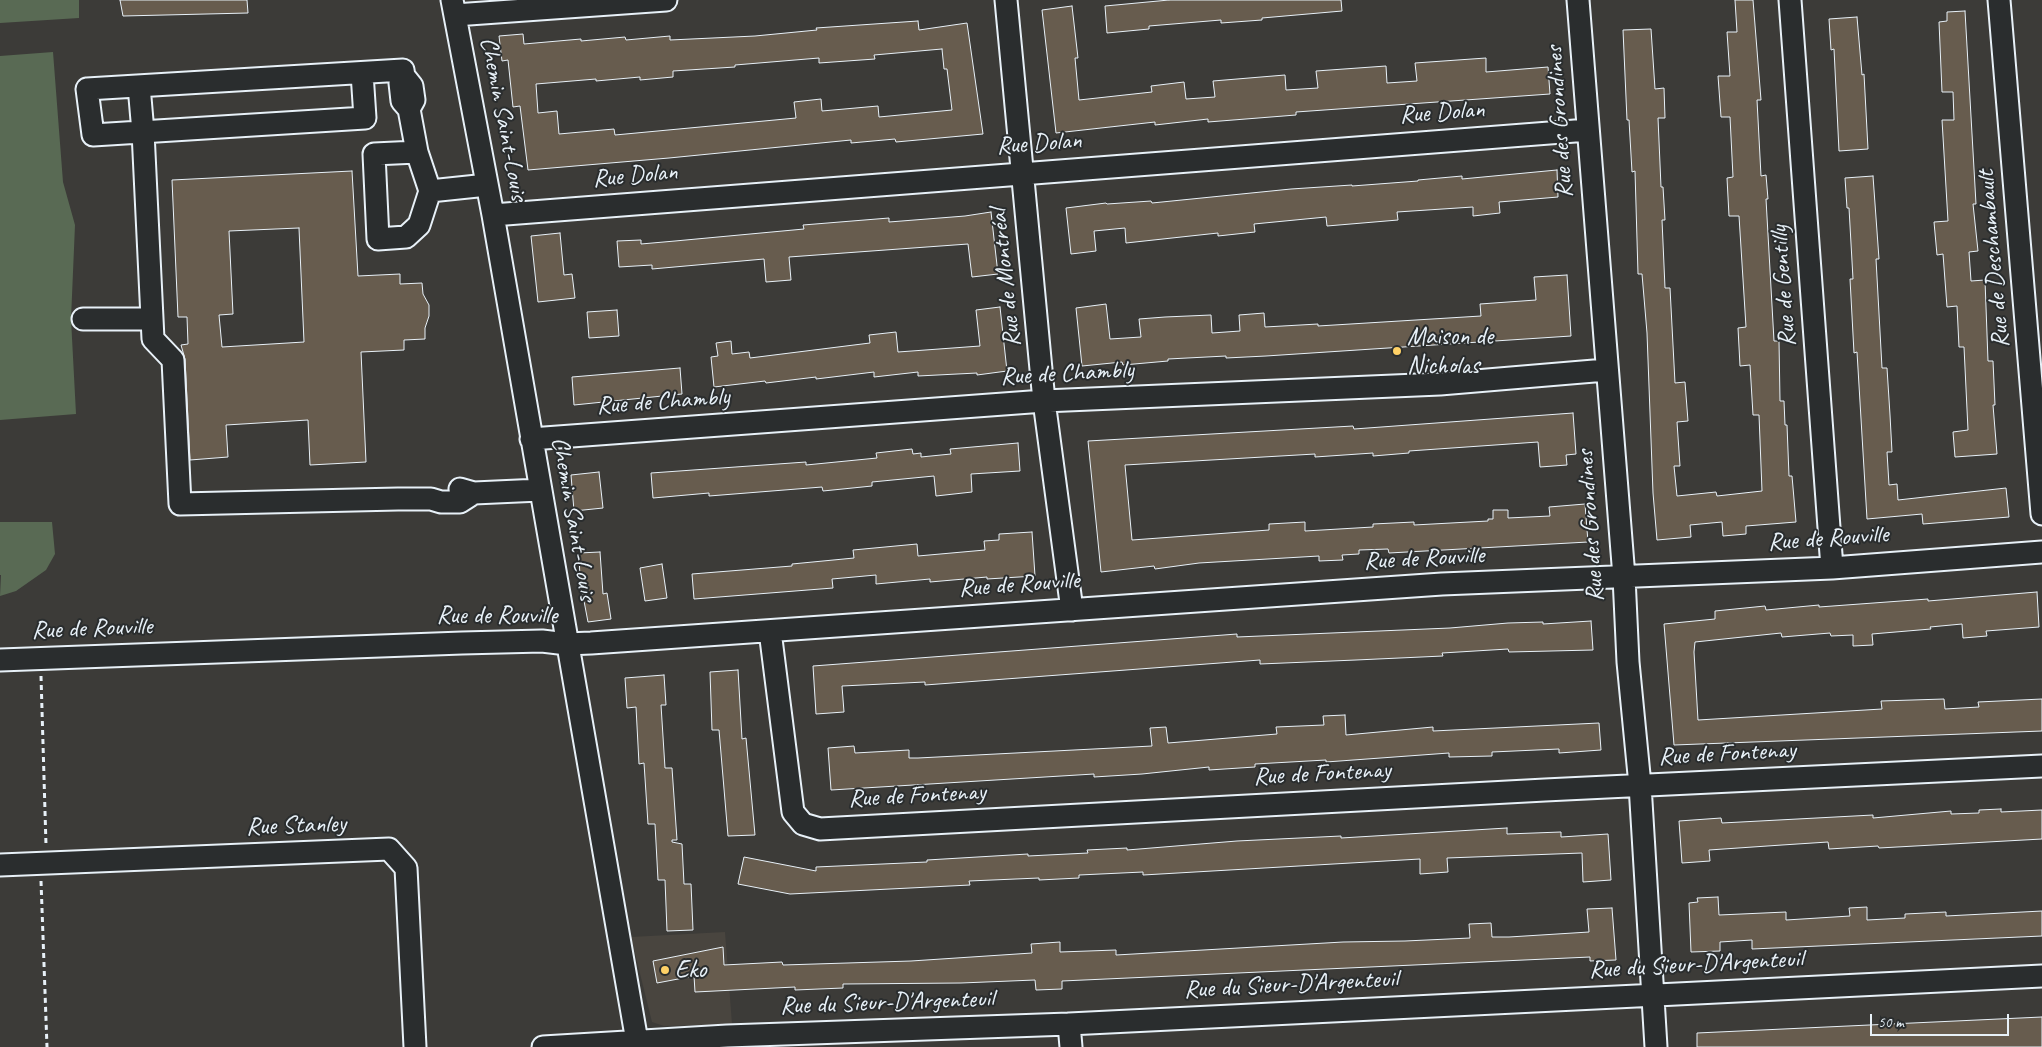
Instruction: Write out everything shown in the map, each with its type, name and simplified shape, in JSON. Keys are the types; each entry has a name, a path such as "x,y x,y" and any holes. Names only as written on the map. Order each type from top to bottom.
{"street":[{"path":"454,8 666,0"},
{"name":"Rue de Montréal","path":"1006,0 1044,401 1072,610"},
{"name":"Rue des Grondines","path":"1578,0 1624,577 1628,662 1640,785 1656,1047"},
{"name":"Rue de Gentilly","path":"1790,0 1832,568"},
{"name":"Rue de Deschambault","path":"1999,0 2042,514"},
{"name":"Chemin Saint-Louis","path":"454,8 493,215 638,1044"},
{"path":"362,73 365,118 93,135 88,89 403,70 404,76 412,86 414,100 409,109 417,152 430,191 419,225 406,237 378,239 374,154 417,152"},
{"path":"139,86 153,339 172,360 180,504 430,499 440,502 462,502 474,493 540,490"},
{"name":"Rue Dolan","path":"493,215 1588,130"},
{"path":"430,191 487,185"},
{"path":"83,319 152,319"},
{"name":"Rue de Chambly","path":"531,439 1044,401 1440,384 1606,370"},
{"name":"Rue de Rouville","path":"0,660 462,643 542,641 567,644 1442,584 1832,568 2042,552"},
{"name":"Rue de Fontenay","path":"770,631 793,812 803,824 820,829 1640,785 2042,766"},
{"name":"Rue Stanley","path":"0,865 390,849 406,868 415,1047"},
{"name":"Rue du Sieur-D'Argenteuil","path":"543,1047 727,1042 1653,994 2042,976"},
{"path":"1069,1024 1071,1047"}],"shaded area":[{"path":"725,932 732,1024 664,1026 652,1022 631,937"}],"green space":[{"path":"0,0 79,0 79,18 0,23"},
{"path":"53,52 63,182 75,225 71,319 76,414 0,420 0,56"},
{"path":"0,522 52,522 55,554 46,570 16,591 0,596 1,575"}],"building":[{"path":"120,0 247,0 248,13 123,16"},
{"path":"1169,0 1341,0 1342,11 1262,18 1262,20 1221,23 1221,20 1149,26 1149,29 1107,33 1105,6"},
{"path":"1735,0 1753,0 1761,100 1757,100 1761,176 1766,175 1768,199 1766,199 1774,341 1779,341 1780,401 1784,401 1789,476 1792,476 1796,522 1746,526 1746,534 1723,536 1722,522 1690,525 1691,537 1657,540 1653,493 1647,333 1642,274 1638,274 1635,171 1632,172 1629,120 1627,120 1623,30 1651,29 1655,89 1664,88 1665,118 1658,118 1661,187 1663,187 1665,220 1662,220 1665,288 1670,288 1675,383 1685,382 1688,421 1677,422 1680,466 1674,466 1677,496 1716,492 1717,496 1762,491 1759,415 1753,415 1750,365 1740,366 1738,328 1746,327 1739,216 1729,216 1727,178 1733,177 1730,117 1721,117 1718,76 1730,76 1727,32 1737,32"},
{"path":"1072,6 1078,58 1075,58 1079,100 1152,92 1151,86 1184,82 1186,99 1215,97 1213,81 1285,75 1286,90 1318,88 1316,71 1386,66 1387,83 1417,81 1415,63 1486,58 1486,72 1548,67 1550,94 1296,112 1296,115 1208,122 1208,119 1155,125 1155,122 1056,133 1042,10"},
{"path":"1965,11 1976,204 1973,204 1978,251 1969,252 1971,281 1985,280 1988,361 1993,361 1995,405 1993,405 1997,454 1955,457 1953,432 1968,430 1964,347 1959,347 1957,306 1947,307 1943,254 1937,255 1934,222 1948,221 1942,120 1954,120 1953,92 1942,92 1939,22 1947,21 1947,12"},
{"path":"1857,17 1862,75 1864,74 1868,149 1839,151 1834,49 1831,50 1829,19"},
{"path":"918,21 919,30 967,23 983,134 896,142 895,139 851,143 851,140 528,170 520,106 513,107 508,60 502,61 499,36 523,34 524,44 625,37 626,40 670,36 670,40 755,36 817,30 816,28","holes":["942,49 944,69 947,69 952,110 879,117 878,106 822,111 821,99 794,102 796,118 615,135 614,129 559,134 557,111 538,113 536,84 640,77 640,80 673,77 673,71 735,67 735,65 819,58 819,63 875,59 874,55"]},
{"path":"1557,170 1558,197 1499,202 1500,213 1473,216 1473,207 1397,212 1398,220 1327,226 1326,217 1254,224 1255,232 1218,236 1218,233 1126,243 1125,228 1094,231 1096,251 1071,254 1066,208 1106,203 1151,201 1152,203 1291,189 1418,181 1462,176 1462,179"},
{"path":"352,171 358,276 400,274 400,284 422,283 423,294 429,305 425,339 404,340 404,350 361,352 366,462 310,465 308,420 226,425 228,457 190,460 185,359 181,345 188,344 187,317 178,317 172,180","holes":["299,228 304,342 222,347 219,315 233,314 229,231"]},
{"path":"1873,176 1879,259 1876,259 1882,368 1887,368 1892,452 1887,452 1889,485 1897,484 1898,500 2006,488 2009,517 1923,524 1922,514 1867,519 1857,352 1854,353 1850,279 1853,279 1849,208 1847,208 1845,178"},
{"path":"991,212 998,274 972,277 968,244 789,257 791,280 766,282 764,259 652,269 652,265 619,267 617,241 641,240 641,244 804,229 803,225 889,218 889,222"},
{"path":"560,233 564,275 572,274 575,298 538,302 531,236"},
{"path":"1567,275 1571,336 1266,356 1168,359 1168,361 1123,365 1122,362 1082,366 1076,308 1106,304 1110,339 1141,337 1139,319 1165,317 1211,315 1212,333 1240,331 1239,315 1264,313 1265,327 1318,324 1318,326 1481,316 1480,304 1536,300 1534,277"},
{"path":"1000,307 1007,371 977,375 977,373 918,376 918,372 874,377 874,372 816,379 816,377 714,387 711,357 718,356 716,343 731,341 732,354 749,352 750,358 870,343 869,335 896,332 898,352 980,346 976,310"},
{"path":"617,310 619,336 589,338 587,312"},
{"path":"680,368 682,394 574,405 572,377"},
{"path":"1573,413 1576,454 1566,455 1567,465 1540,467 1538,442 1409,451 1409,453 1373,456 1373,453 1315,457 1315,454 1125,465 1132,540 1269,530 1269,524 1305,522 1305,531 1373,527 1373,524 1414,522 1414,525 1488,521 1488,519 1493,519 1493,510 1508,510 1508,518 1550,516 1549,507 1585,504 1588,542 1389,553 1388,549 1359,550 1359,554 1342,555 1343,560 1319,561 1319,556 1199,563 1155,569 1154,566 1101,572 1088,441 1353,426 1354,429"},
{"path":"1018,443 1020,471 971,474 972,492 936,496 934,476 872,482 872,486 823,491 822,487 709,496 709,493 653,498 651,473 806,462 806,465 877,458 876,453 912,449 913,454 921,453 921,457 951,454 950,449"},
{"path":"599,472 603,508 574,511 571,475"},
{"path":"1032,532 1035,576 987,579 987,577 930,582 930,579 876,584 876,575 832,579 833,588 694,599 692,574 792,566 792,564 854,558 853,550 917,544 918,556 985,550 984,541 999,540 999,534"},
{"path":"600,552 603,594 607,593 611,619 588,622 580,580 579,553"},
{"path":"662,564 667,598 645,601 640,568"},
{"path":"2037,592 2039,627 1986,631 1987,636 1963,638 1962,624 1930,627 1931,629 1872,634 1873,645 1853,646 1853,635 1831,636 1830,633 1782,637 1781,633 1695,642 1694,652 1698,720 1882,709 1881,701 1944,699 1945,709 1979,707 1978,702 2042,699 2042,731 1674,745 1664,624 1715,619 1715,611 1765,606 1766,610 1819,605 1819,607 1928,599 1928,601"},
{"path":"1591,621 1593,650 1509,652 1508,649 1442,653 1443,656 1260,664 1260,660 925,685 925,682 842,686 844,712 816,714 813,666 1237,634 1237,637 1450,628 1508,623 1543,622 1543,624"},
{"path":"738,670 742,739 746,738 755,835 728,836 719,730 712,730 710,672"},
{"path":"664,675 666,705 661,705 665,768 672,768 677,840 672,840 672,842 682,844 684,884 691,884 693,930 667,931 665,880 658,880 655,824 648,824 644,763 639,764 636,707 627,708 625,678"},
{"path":"1345,715 1346,735 1433,727 1433,731 1599,723 1601,750 1559,753 1559,749 1492,752 1492,756 1449,757 1449,753 1326,762 1326,760 1255,764 1255,767 1209,770 1209,767 1094,777 1094,774 831,790 828,748 854,746 855,753 909,750 909,758 918,758 1152,746 1150,728 1166,727 1168,743 1277,734 1276,727 1324,725 1323,716"},
{"path":"2001,809 2001,812 2042,810 2042,839 1879,848 1878,846 1829,849 1828,842 1782,845 1709,850 1710,861 1682,863 1679,821 1721,818 1722,823 1873,815 1873,818 1951,811 1951,814 1979,813 1979,810"},
{"path":"1507,828 1507,834 1561,832 1561,837 1608,834 1611,880 1583,882 1582,853 1447,858 1448,872 1420,874 1420,859 1143,875 1143,872 1079,875 1079,878 969,881 970,885 790,894 738,884 744,857 816,871 816,867 927,862 927,860 1028,854 1028,856 1088,853 1087,850 1127,848 1127,850 1237,841 1341,836 1341,838"},
{"path":"1718,897 1719,915 1786,912 1786,920 1850,916 1849,908 1867,907 1867,920 1905,918 1905,914 1946,912 1946,916 2042,911 2042,936 1752,949 1752,940 1720,942 1720,951 1691,952 1689,903 1698,902 1697,898"},
{"path":"1612,908 1616,960 1590,961 1590,957 1062,981 1062,989 1036,990 1035,980 843,984 843,988 795,990 795,987 695,992 694,976 657,983 653,961 723,947 724,965 782,962 783,965 911,961 1032,953 1031,944 1060,942 1060,952 1116,950 1116,955 1343,942 1470,938 1469,924 1491,923 1492,937 1509,937 1589,932 1587,909"},
{"path":"2042,1017 2042,1047 1697,1047 1697,1033"}],"place":[{"name":"Maison de Nicholas","path":"1397,351"},
{"name":"Eko","path":"665,970"}]}
